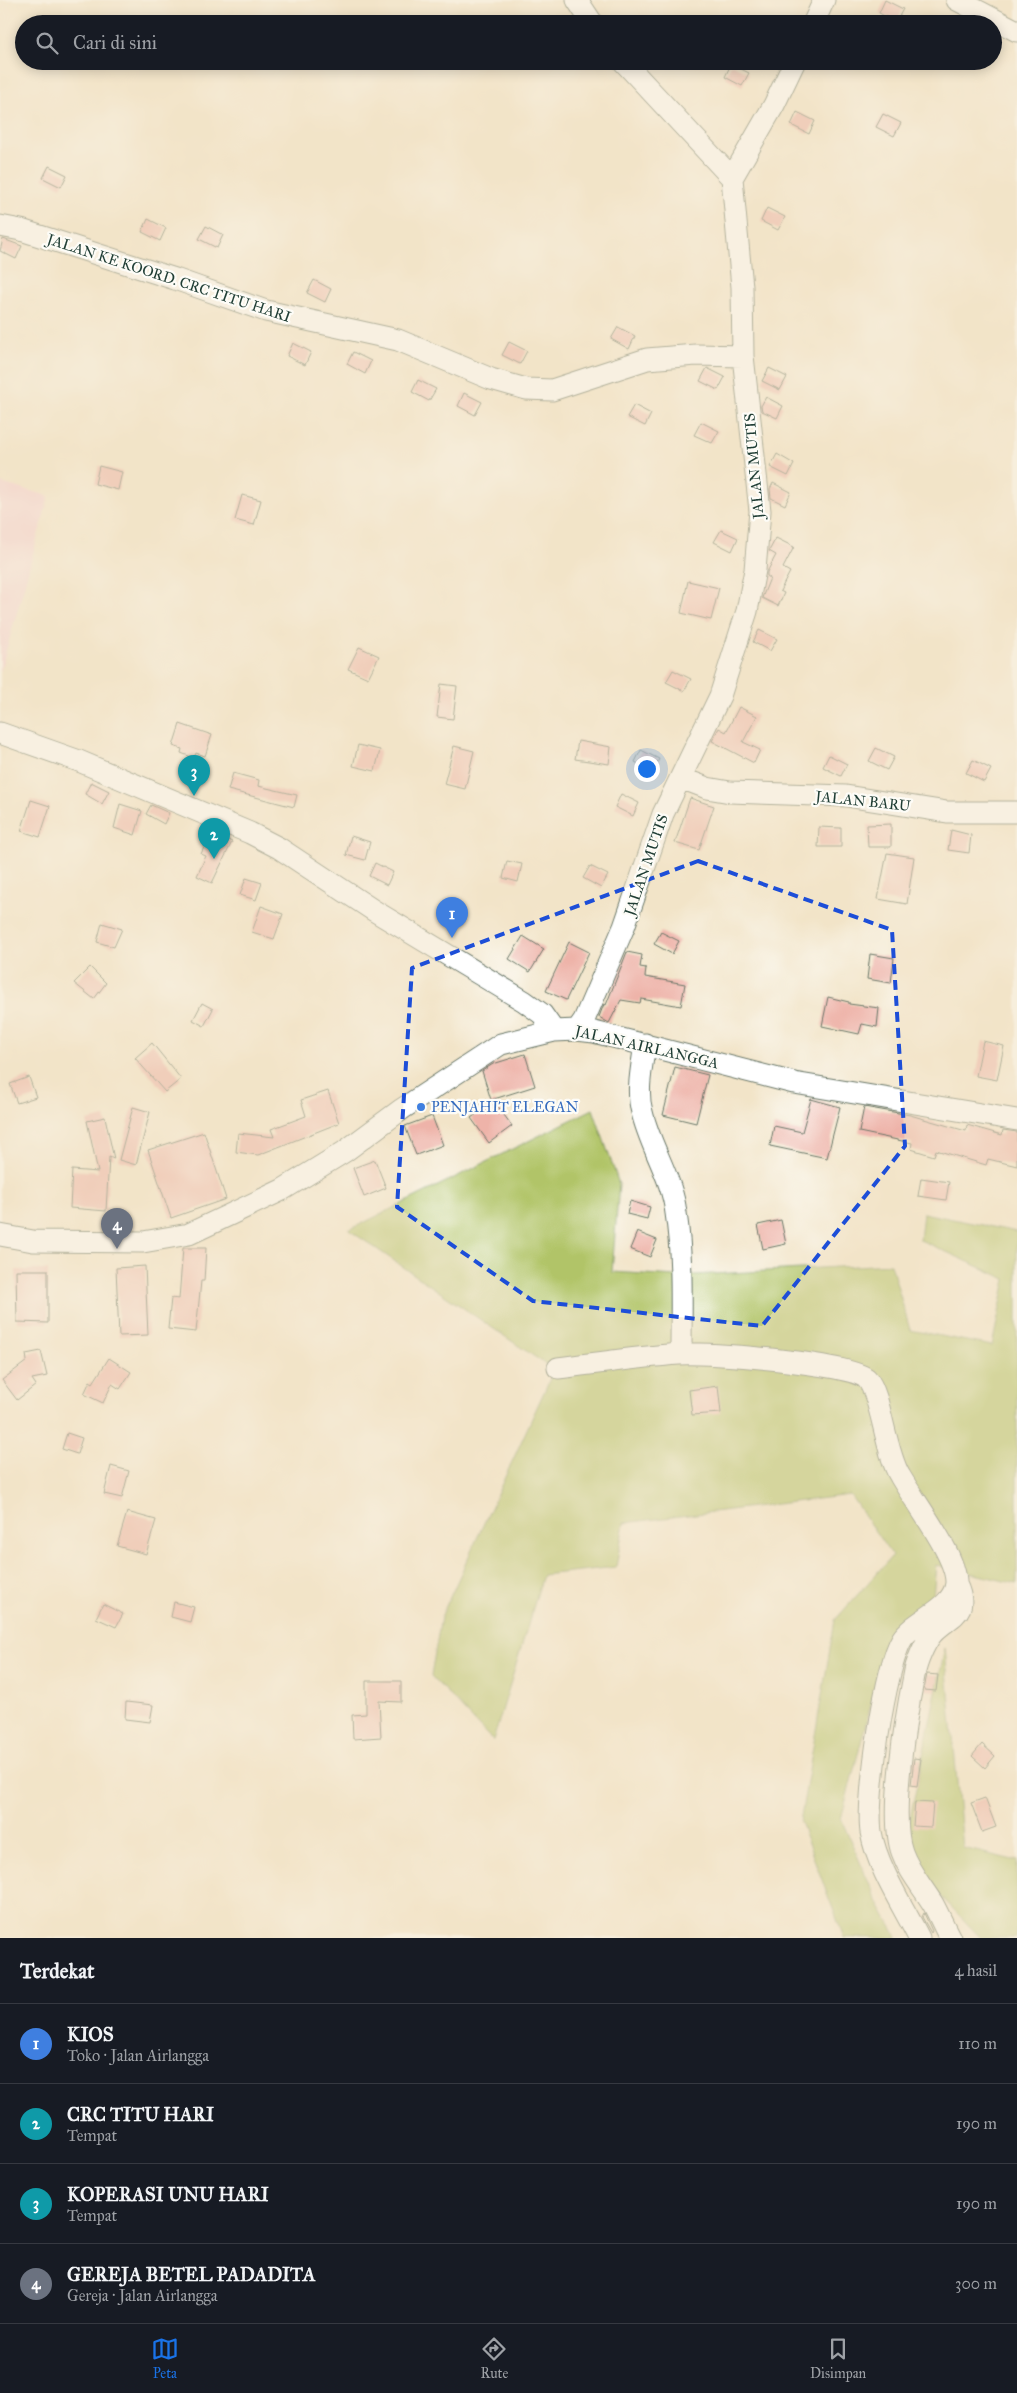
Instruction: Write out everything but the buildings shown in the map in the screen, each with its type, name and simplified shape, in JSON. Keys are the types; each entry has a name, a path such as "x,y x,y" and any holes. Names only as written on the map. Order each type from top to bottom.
{"street":[{"path":"577,0 587,15"},
{"path":"817,15 824,0"},
{"path":"957,0 986,15"},
{"path":"1002,23 1017,31"},
{"path":"631,70 732,178 774,105 791,70"},
{"name":"JALAN MUTIS","path":"577,1030 584,1020 624,927 662,814 720,696 747,611 755,570 760,511 743,356 742,287 732,178"},
{"name":"JALAN KE KOORD. CRC TITU HARI","path":"0,226 20,230 175,279 266,311 398,340 490,380 526,389 552,390 647,358 696,355 743,356"},
{"path":"0,733 79,761 250,833 524,1001 542,1014 554,1031"},
{"name":"JALAN BARU","path":"681,778 707,788 730,792 794,796 838,796 947,812 1017,812"},
{"name":"JALAN AIRLANGGA","path":"0,1235 33,1241 143,1242 189,1234 282,1190 344,1152 402,1109 501,1044 554,1031 577,1030 645,1044 794,1083 1017,1120"},
{"path":"645,1044 640,1080 642,1112 669,1183 676,1212 680,1267 681,1353"},
{"path":"558,1368 681,1353 801,1362 851,1371 863,1375 869,1381 874,1392 889,1452 898,1474 950,1557 956,1584 962,1596 959,1611 928,1639 916,1668 902,1750 897,1829 902,1852 910,1872 933,1905 950,1938"},
{"path":"919,1938 877,1855 871,1832 870,1814 875,1755 894,1659 903,1638 944,1603 953,1593 956,1584"}],"highlighted area":[{"path":"698,861 892,930 905,1146 762,1326 533,1301 397,1207 412,968"}],"shaded area":[{"path":"0,483 49,496 0,673"}],"green space":[{"path":"593,1109 619,1184 612,1272 676,1276 891,1264 910,1330 992,1346 1006,1279 920,1240 923,1213 1017,1232 1017,1584 936,1565 933,1597 889,1635 841,1819 879,1905 898,1938 844,1938 800,1822 835,1620 892,1556 850,1495 624,1523 616,1567 543,1575 493,1741 431,1676 441,1617 554,1370 349,1230"},
{"path":"945,1648 963,1848 1017,1861 1017,1938 981,1938 934,1889 906,1838"}],"place":[{"name":"KOPERASI UNU HARI","path":"194,796"},
{"name":"CRC TITU HARI","path":"214,859"},
{"name":"KIOS","path":"452,938"},
{"name":"PENJAHIT ELEGAN","path":"421,1107"},
{"name":"GEREJA BETEL PADADITA","path":"117,1249"}]}
